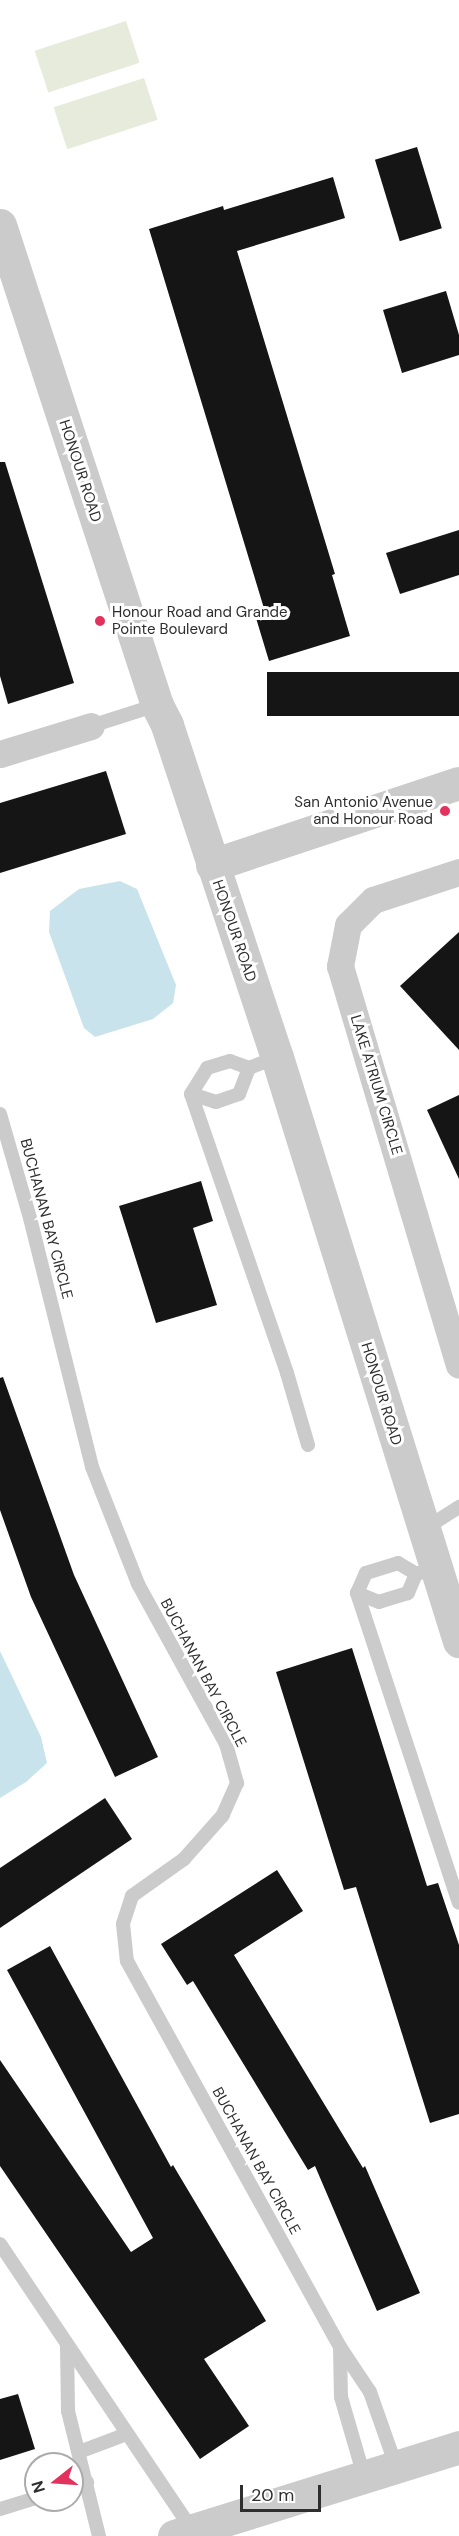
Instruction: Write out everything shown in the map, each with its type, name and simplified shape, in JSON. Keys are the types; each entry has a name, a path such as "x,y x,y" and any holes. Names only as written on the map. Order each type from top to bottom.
{"street":[{"name":"HONOUR ROAD","path":"0,225 157,705 167,725 212,865 263,1062 423,1530 426,1571 459,1641"},
{"path":"0,754 91,726"},
{"path":"212,865 459,783"},
{"name":"LAKE ATRIUM CIRCLE","path":"459,872 373,900 348,925 340,966 459,1365"},
{"path":"183,2533 459,2447"}],"lane":[{"path":"91,726 157,705"},
{"path":"191,1094 207,1068 230,1061 263,1062"},
{"path":"191,1094 216,1102 239,1094 263,1062"},
{"path":"191,1094 287,1373 308,1445"},
{"name":"BUCHANAN BAY CIRCLE","path":"0,1114 30,1218 92,1467 138,1584 226,1744 237,1783 223,1815 184,1859 132,1896 123,1924 127,1961 340,2347 370,2392 396,2466"},
{"path":"423,1530 459,1507"},
{"path":"357,1593 379,1602 408,1593 426,1571 398,1563 366,1573 357,1593 459,1903"},
{"path":"0,2244 127,2434 183,2533"},
{"path":"67,2346 68,2411 79,2452 127,2434"},
{"name":"BUCHANAN BAY CIRCLE","path":"340,2347 341,2397 364,2476"},
{"path":"84,2471 99,2536"},
{"path":"0,2509 24,2502"}],"shaded area":[{"path":"126,21 140,63 48,93 35,51"},
{"path":"144,78 158,120 67,149 54,107"}],"water":[{"path":"120,881 137,889 176,985 173,1003 153,1019 95,1037 84,1028 49,932 50,911 79,889"},
{"path":"0,1651 41,1737 47,1763 26,1782 0,1798"}],"building":[{"path":"417,147 442,228 400,241 375,160"},
{"path":"333,177 345,218 237,251 335,574 332,575 350,636 269,661 256,618 266,615 149,229 223,206 224,210"},
{"path":"446,291 459,335 459,355 402,373 383,310"},
{"path":"0,462 5,462 74,683 8,704 0,676"},
{"path":"459,530 459,575 400,594 386,553"},
{"path":"267,672 459,672 459,716 267,716"},
{"path":"106,771 126,834 0,873 0,803"},
{"path":"459,932 459,1050 400,986"},
{"path":"459,1095 459,1179 427,1110"},
{"path":"201,1181 213,1221 193,1228 217,1305 156,1323 119,1206"},
{"path":"3,1377 74,1575 158,1757 115,1777 31,1597 0,1510 0,1378"},
{"path":"352,1648 427,1886 438,1883 459,1945 459,2114 430,2123 356,1887 344,1890 276,1672"},
{"path":"105,1798 132,1839 0,1928 0,1868"},
{"path":"277,1870 303,1911 234,1955 363,2168 365,2166 420,2293 377,2311 315,2166 308,2170 193,1981 187,1985 161,1944"},
{"path":"50,1946 171,2167 173,2165 266,2321 204,2359 249,2426 200,2459 0,2166 0,2060 131,2252 153,2238 7,1970"},
{"path":"18,2394 35,2449 0,2460 0,2399"}],"place":[{"name":"Honour Road and Grande Pointe Boulevard","path":"100,621"},
{"name":"San Antonio Avenue and Honour Road","path":"445,811"}]}
